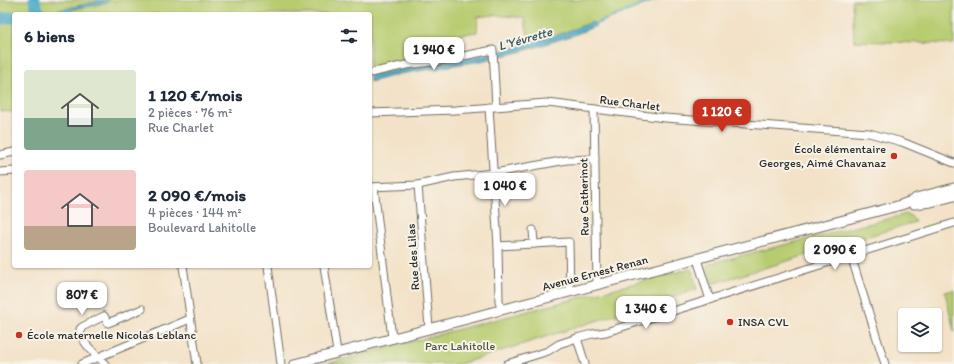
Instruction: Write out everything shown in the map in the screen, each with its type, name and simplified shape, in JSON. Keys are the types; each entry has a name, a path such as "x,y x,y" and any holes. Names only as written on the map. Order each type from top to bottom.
{"main road":[{"name":"Avenue Ernest Renan","path":"902,205 904,200 922,197 954,188"},
{"name":"Avenue Ernest Renan","path":"295,364 902,205 931,202 954,196"}],"street":[{"path":"372,73 406,65 493,54 494,173 499,302 502,310"},
{"name":"Rue Charlet","path":"372,113 456,110 546,103 706,122 869,133 902,142 954,163"},
{"name":"Rue Catherinot","path":"594,109 597,285"},
{"path":"0,155 12,152"},
{"path":"392,338 372,187 418,185 454,177 494,173 567,160 595,159"},
{"path":"0,172 12,171"},
{"name":"Rue des Lilas","path":"418,185 429,328"},
{"path":"507,364 548,351 559,344 577,338 606,332 954,224"},
{"path":"533,230 534,244"},
{"path":"498,246 569,242 570,292"},
{"path":"851,256 885,364"},
{"path":"697,259 710,300"},
{"path":"183,268 197,364"},
{"path":"268,268 281,364"},
{"path":"324,268 337,352"},
{"path":"105,364 80,334 80,329 82,326 104,316 108,323 142,309"},
{"path":"82,364 190,319"},
{"path":"577,338 585,364"}],"green space":[{"path":"0,0 655,0 581,29 538,43 530,43 524,18 495,15 478,17 477,32 457,35 462,62 372,79 372,12 12,12 12,112 0,111"},
{"path":"852,0 954,0 954,44 854,41"},
{"path":"907,214 912,217 915,222 712,284 707,267 708,264"},
{"name":"Parc Lahitolle","path":"689,269 692,270 697,289 460,364 326,364"},
{"path":"954,290 954,331 945,292"}],"water":[{"path":"110,0 105,3 68,12 50,12"},
{"path":"593,22 596,26 574,35 523,51 481,61 399,74 372,81 372,75 495,53 557,35"}],"waterway":[{"path":"34,0 39,12"},
{"name":"L'Yévrette","path":"593,25 655,0"},
{"path":"0,19 12,17"}],"place":[{"name":"École élémentaire Georges, Aimé Chavanaz","path":"894,156"},
{"name":"INSA CVL","path":"730,322"},
{"name":"École maternelle Nicolas Leblanc","path":"19,335"}]}
